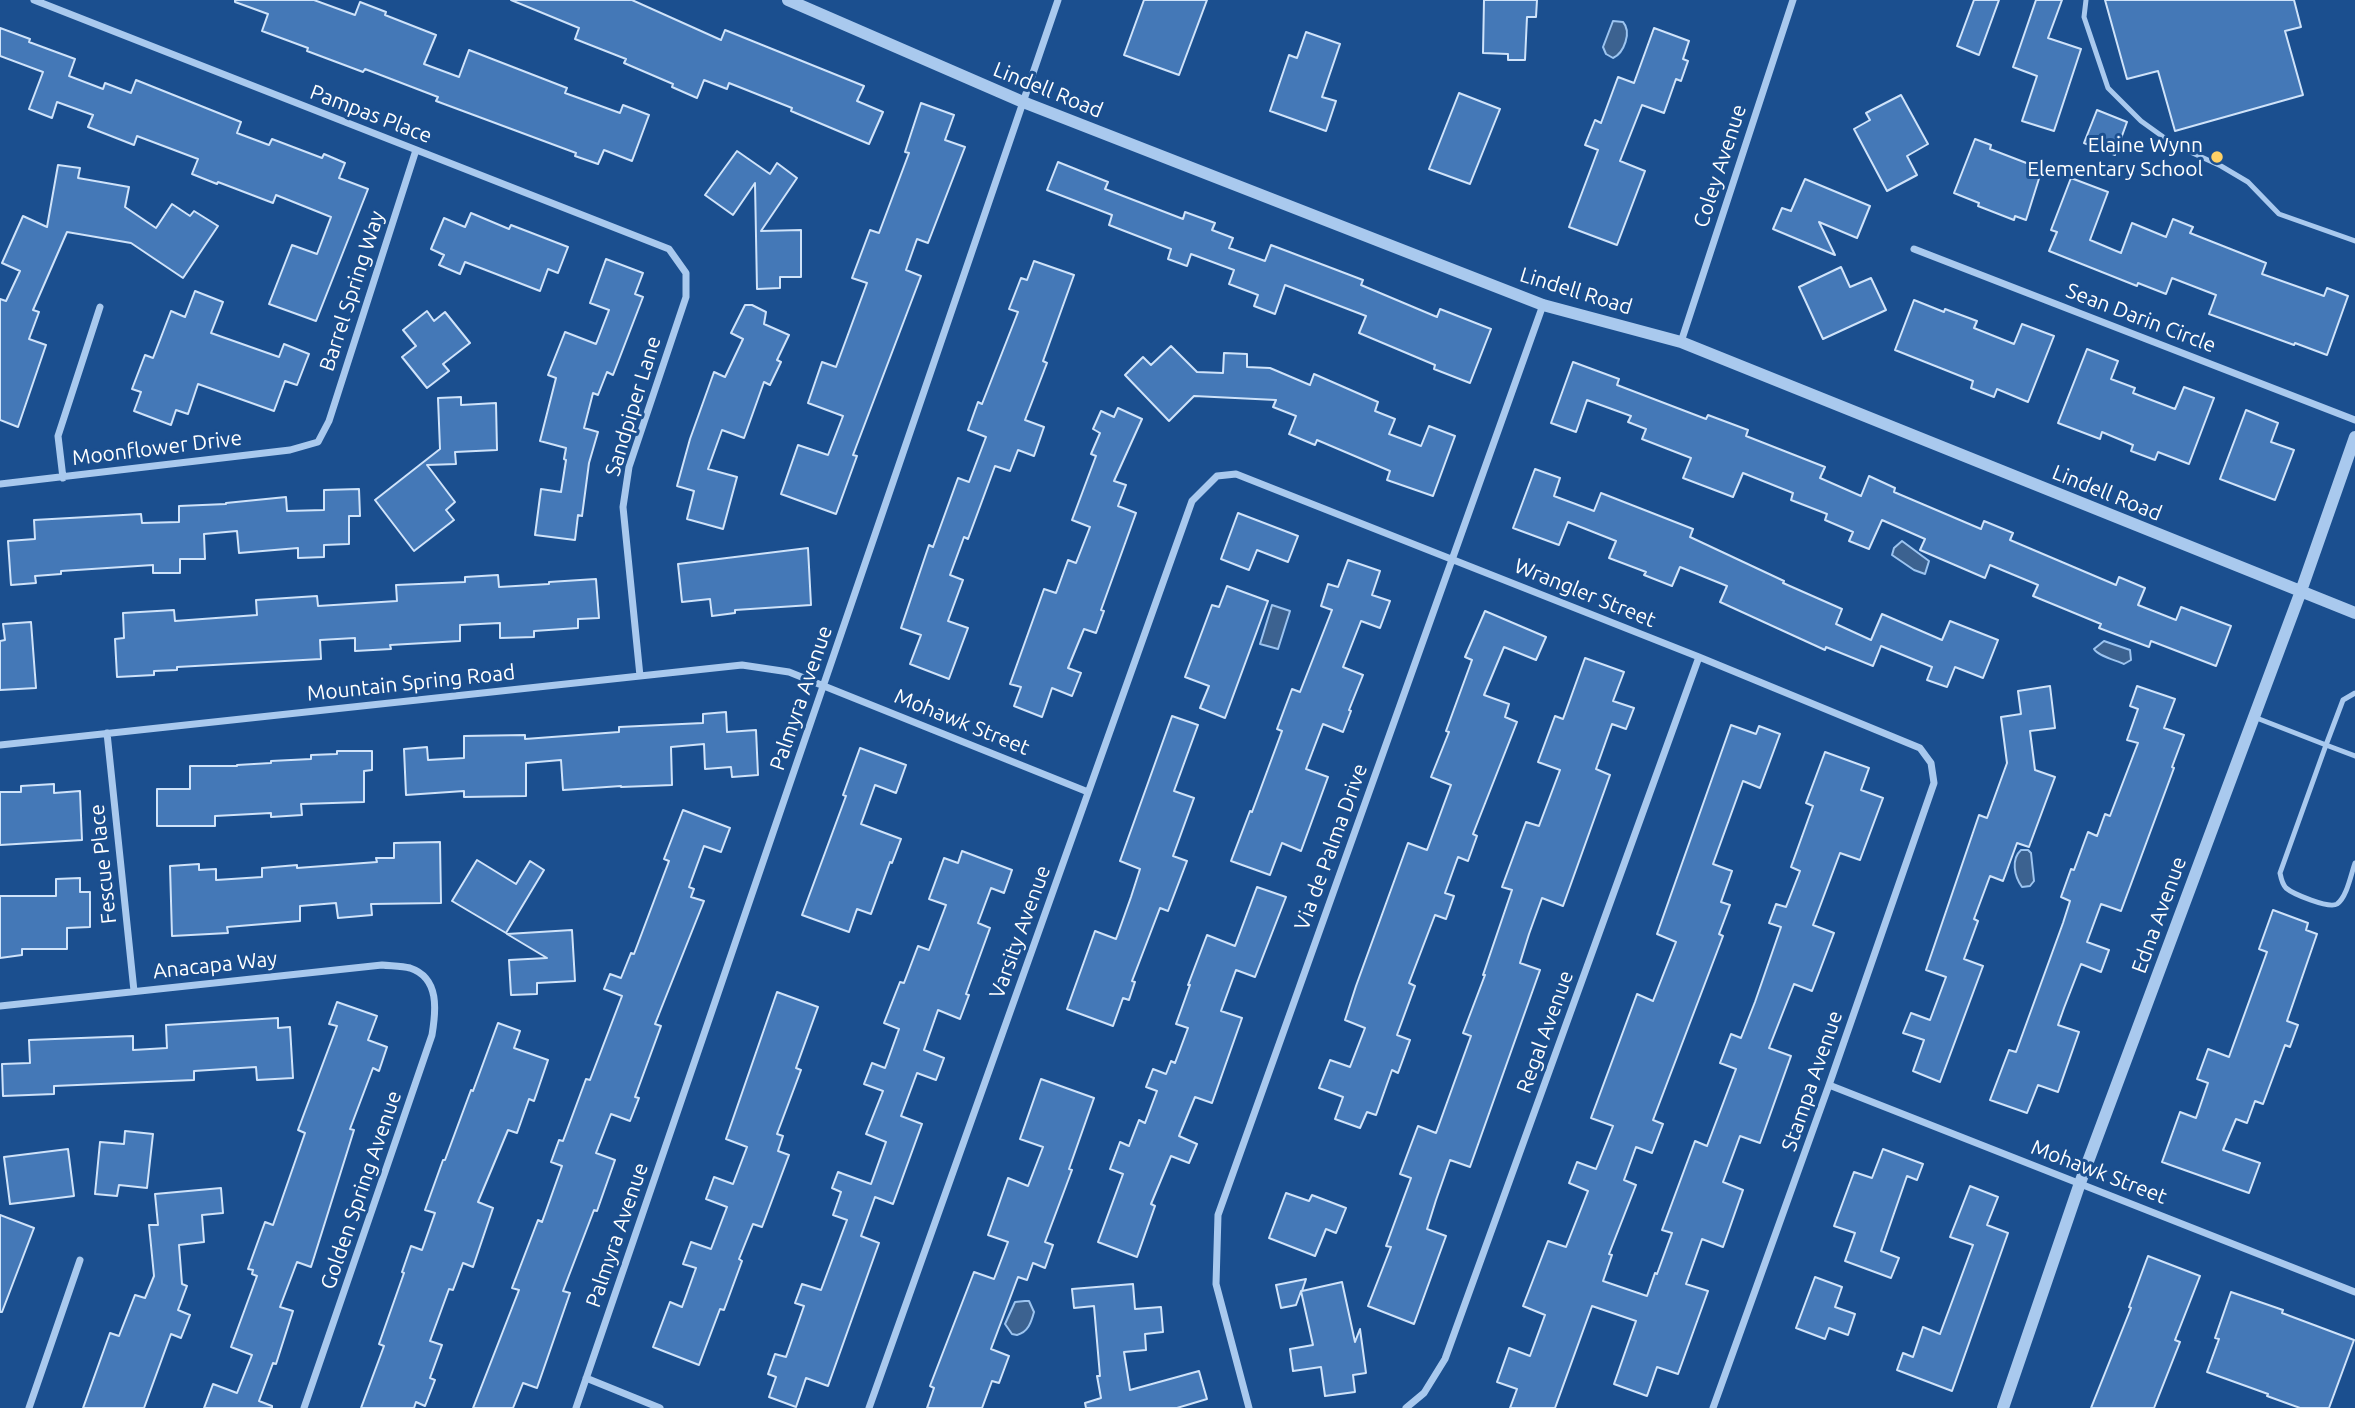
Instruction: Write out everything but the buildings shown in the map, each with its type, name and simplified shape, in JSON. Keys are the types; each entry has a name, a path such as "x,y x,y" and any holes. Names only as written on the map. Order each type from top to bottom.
{"street":[{"name":"Pampas Place","path":"34,0 668,249 686,273"},
{"name":"Lindell Road","path":"788,0 1023,102 1543,305 1681,342 2355,613"},
{"name":"Palmyra Avenue","path":"576,1408 1058,0"},
{"name":"Coley Avenue","path":"1681,342 1793,0"},
{"name":"Barrel Spring Way","path":"318,442 329,421 416,150"},
{"name":"Sean Darin Circle","path":"1914,248 2355,420"},
{"name":"Sandpiper Lane","path":"640,676 623,508 629,467 686,297 686,273"},
{"name":"Via de Palma Drive","path":"1249,1408 1216,1284 1219,1215 1543,305"},
{"path":"63,478 58,436 100,307"},
{"name":"Edna Avenue","path":"2003,1408 2080,1183 2301,591 2355,436"},
{"name":"Moonflower Drive","path":"0,484 290,450 318,442"},
{"name":"Wrangler Street","path":"1217,476 1236,474 1699,657 1920,748 1931,764"},
{"name":"Varsity Avenue","path":"869,1408 1192,501 1217,476"},
{"name":"Regal Avenue","path":"1406,1408 1424,1393 1445,1359 1699,657"},
{"name":"Mountain Spring Road","path":"0,745 742,665 789,672 824,685"},
{"name":"Mohawk Street","path":"824,685 1088,792"},
{"name":"Fescue Place","path":"107,733 134,991"},
{"name":"Stampa Avenue","path":"1713,1408 1934,783 1931,764"},
{"name":"Anacapa Way","path":"0,1006 382,965 412,969 429,983"},
{"name":"Golden Spring Avenue","path":"304,1408 432,1035 437,1004 429,983"},
{"name":"Mohawk Street","path":"1829,1085 2355,1292"},
{"path":"29,1408 80,1260"},
{"path":"586,1378 660,1408"}],"lane":[{"path":"2086,0 2084,18 2108,88 2141,121 2173,144 2248,182 2279,214 2355,241"},
{"path":"2355,693 2343,700 2280,873 2282,883 2287,889 2328,906 2336,905 2342,898 2355,863"},
{"path":"2254,718 2355,756"}],"water":[{"path":"1613,21 1623,22 1627,36 1623,47 1613,58 1606,54 1603,47"},
{"path":"1902,541 1929,561 1925,574 1892,555 1894,548"},
{"path":"1272,605 1290,611 1278,649 1260,644"},
{"path":"2104,641 2130,650 2131,660 2124,664 2099,654 2094,649"},
{"path":"2021,850 2031,853 2034,881 2030,886 2022,887 2017,878 2015,863"},
{"path":"1029,1301 1034,1312 1032,1320 1024,1332 1012,1334 1005,1324 1015,1302"}],"place":[{"name":"Elaine Wynn Elementary School","path":"2217,157"}]}
